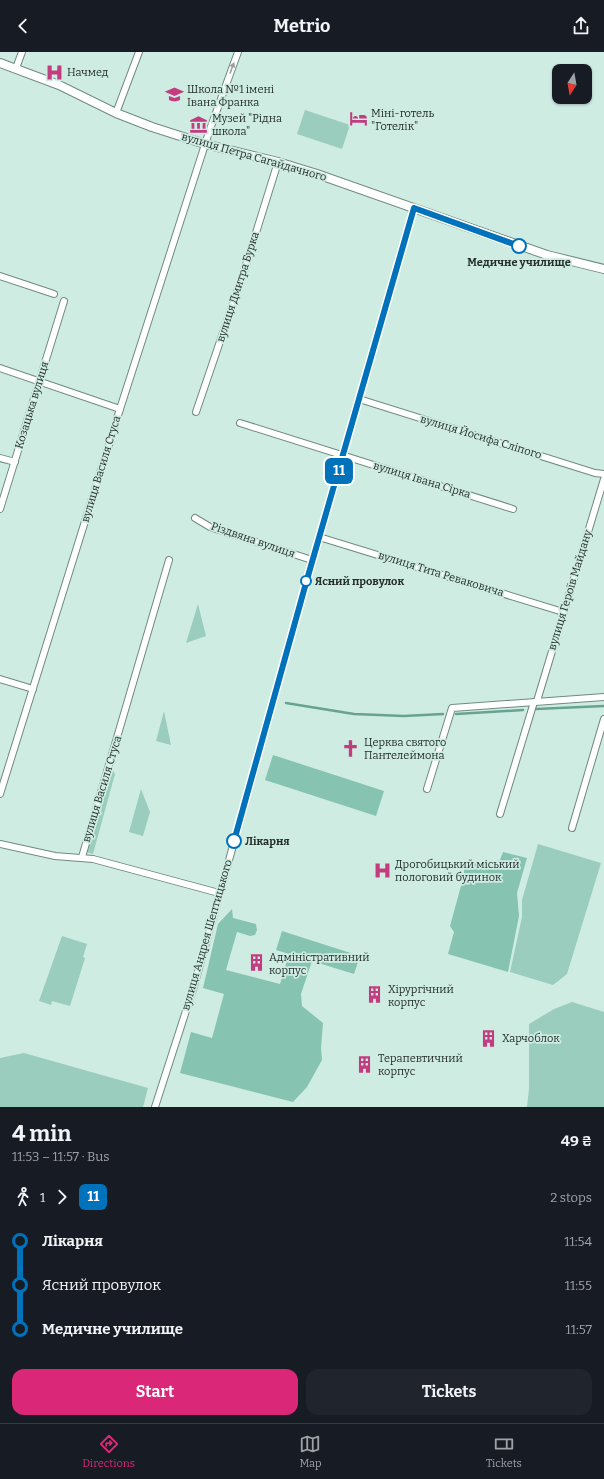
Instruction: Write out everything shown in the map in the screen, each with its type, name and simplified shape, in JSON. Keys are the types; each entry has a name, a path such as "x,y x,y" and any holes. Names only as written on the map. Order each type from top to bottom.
{"main road":[{"name":"вулиця Петра Сагайдачного","path":"0,63 76,92 116,113 152,127 205,144 278,162 317,174 547,255 604,269"}],"street":[{"path":"16,68 22,52"},
{"path":"116,113 139,52"},
{"name":"вулиця Василя Стуса","path":"0,794 120,409 205,144 238,52"},
{"name":"вулиця Дмитра Бурка","path":"196,412 245,268 278,162"},
{"name":"вулиця Андрея Шептицького","path":"155,1107 194,986 312,560 414,208"},
{"path":"0,276 54,294"},
{"name":"Козацька вулиця","path":"0,509 64,301"},
{"path":"0,368 120,409"},
{"name":"вулиця Йосифа Сліпого","path":"359,399 594,473 604,474"},
{"name":"вулиця Івана Сірка","path":"240,423 513,509"},
{"path":"0,458 15,462"},
{"name":"вулиця Героїв Майдану","path":"500,814 604,479"},
{"name":"Різдвяна вулиця","path":"194,518 210,527 312,560"},
{"name":"вулиця Тита Реваковича","path":"319,537 563,612"},
{"name":"вулиця Василя Стуса","path":"82,857 169,560"},
{"path":"0,679 33,689"},
{"path":"427,789 452,708 604,697"},
{"path":"572,828 604,719"},
{"path":"0,844 55,856 82,857 219,893"}],"green space":[{"path":"305,110 350,125 342,149 297,134"},
{"path":"198,604 206,636 186,643"},
{"path":"164,711 171,745 156,741"},
{"path":"273,755 384,791 376,816 265,780"},
{"path":"111,767 115,774 93,854 86,852"},
{"path":"141,789 150,812 143,836 129,832"},
{"path":"538,844 601,863 567,974 553,985 510,972 522,917 522,900"},
{"path":"503,852 527,858 517,893 519,916 508,972 448,954 454,932 450,926 464,875 464,865 477,862 485,864 500,860"},
{"path":"232,909 233,918 256,924 257,930 255,935 250,936 237,932 226,970 280,984 289,954 276,950 282,931 360,956 354,974 312,961 301,994 302,1006 323,1023 321,1048 322,1060 307,1087 293,1102 180,1073 191,1032 212,1038 224,994 203,988 218,924"},
{"path":"62,936 87,944 83,957 85,958 70,1006 52,1001 51,1005 39,1001"},
{"path":"572,1002 604,1012 604,1107 527,1107 529,1089 529,1024 554,1009"},
{"path":"24,1053 148,1088 143,1107 0,1107 0,1058"}],"waterway":[{"path":"286,703 354,714 404,716 443,714"},
{"path":"536,709 604,706"},
{"path":"456,714 523,710"}],"bus line":[{"name":"11","path":"234,841 319,537 414,208 519,246"}],"place":[{"name":"Начмед","path":"54,72"},
{"name":"Школа №1 імені Івана Франка","path":"174,95"},
{"name":"Міні-готель \"Готелік\"","path":"358,119"},
{"name":"Музей \"Рідна школа\"","path":"199,124"},
{"name":"Медичне училище","path":"519,246"},
{"name":"Ясний провулок","path":"306,581"},
{"name":"Церква святого Пантелеймона","path":"351,748"},
{"name":"Лікарня","path":"234,841"},
{"name":"Дрогобицький міський пологовий будинок","path":"382,870"},
{"name":"Адміністративний корпус","path":"256,963"},
{"name":"Хірургічний корпус","path":"375,995"},
{"name":"Харчоблок","path":"489,1038"},
{"name":"Терапевтичний корпус","path":"365,1064"}]}
